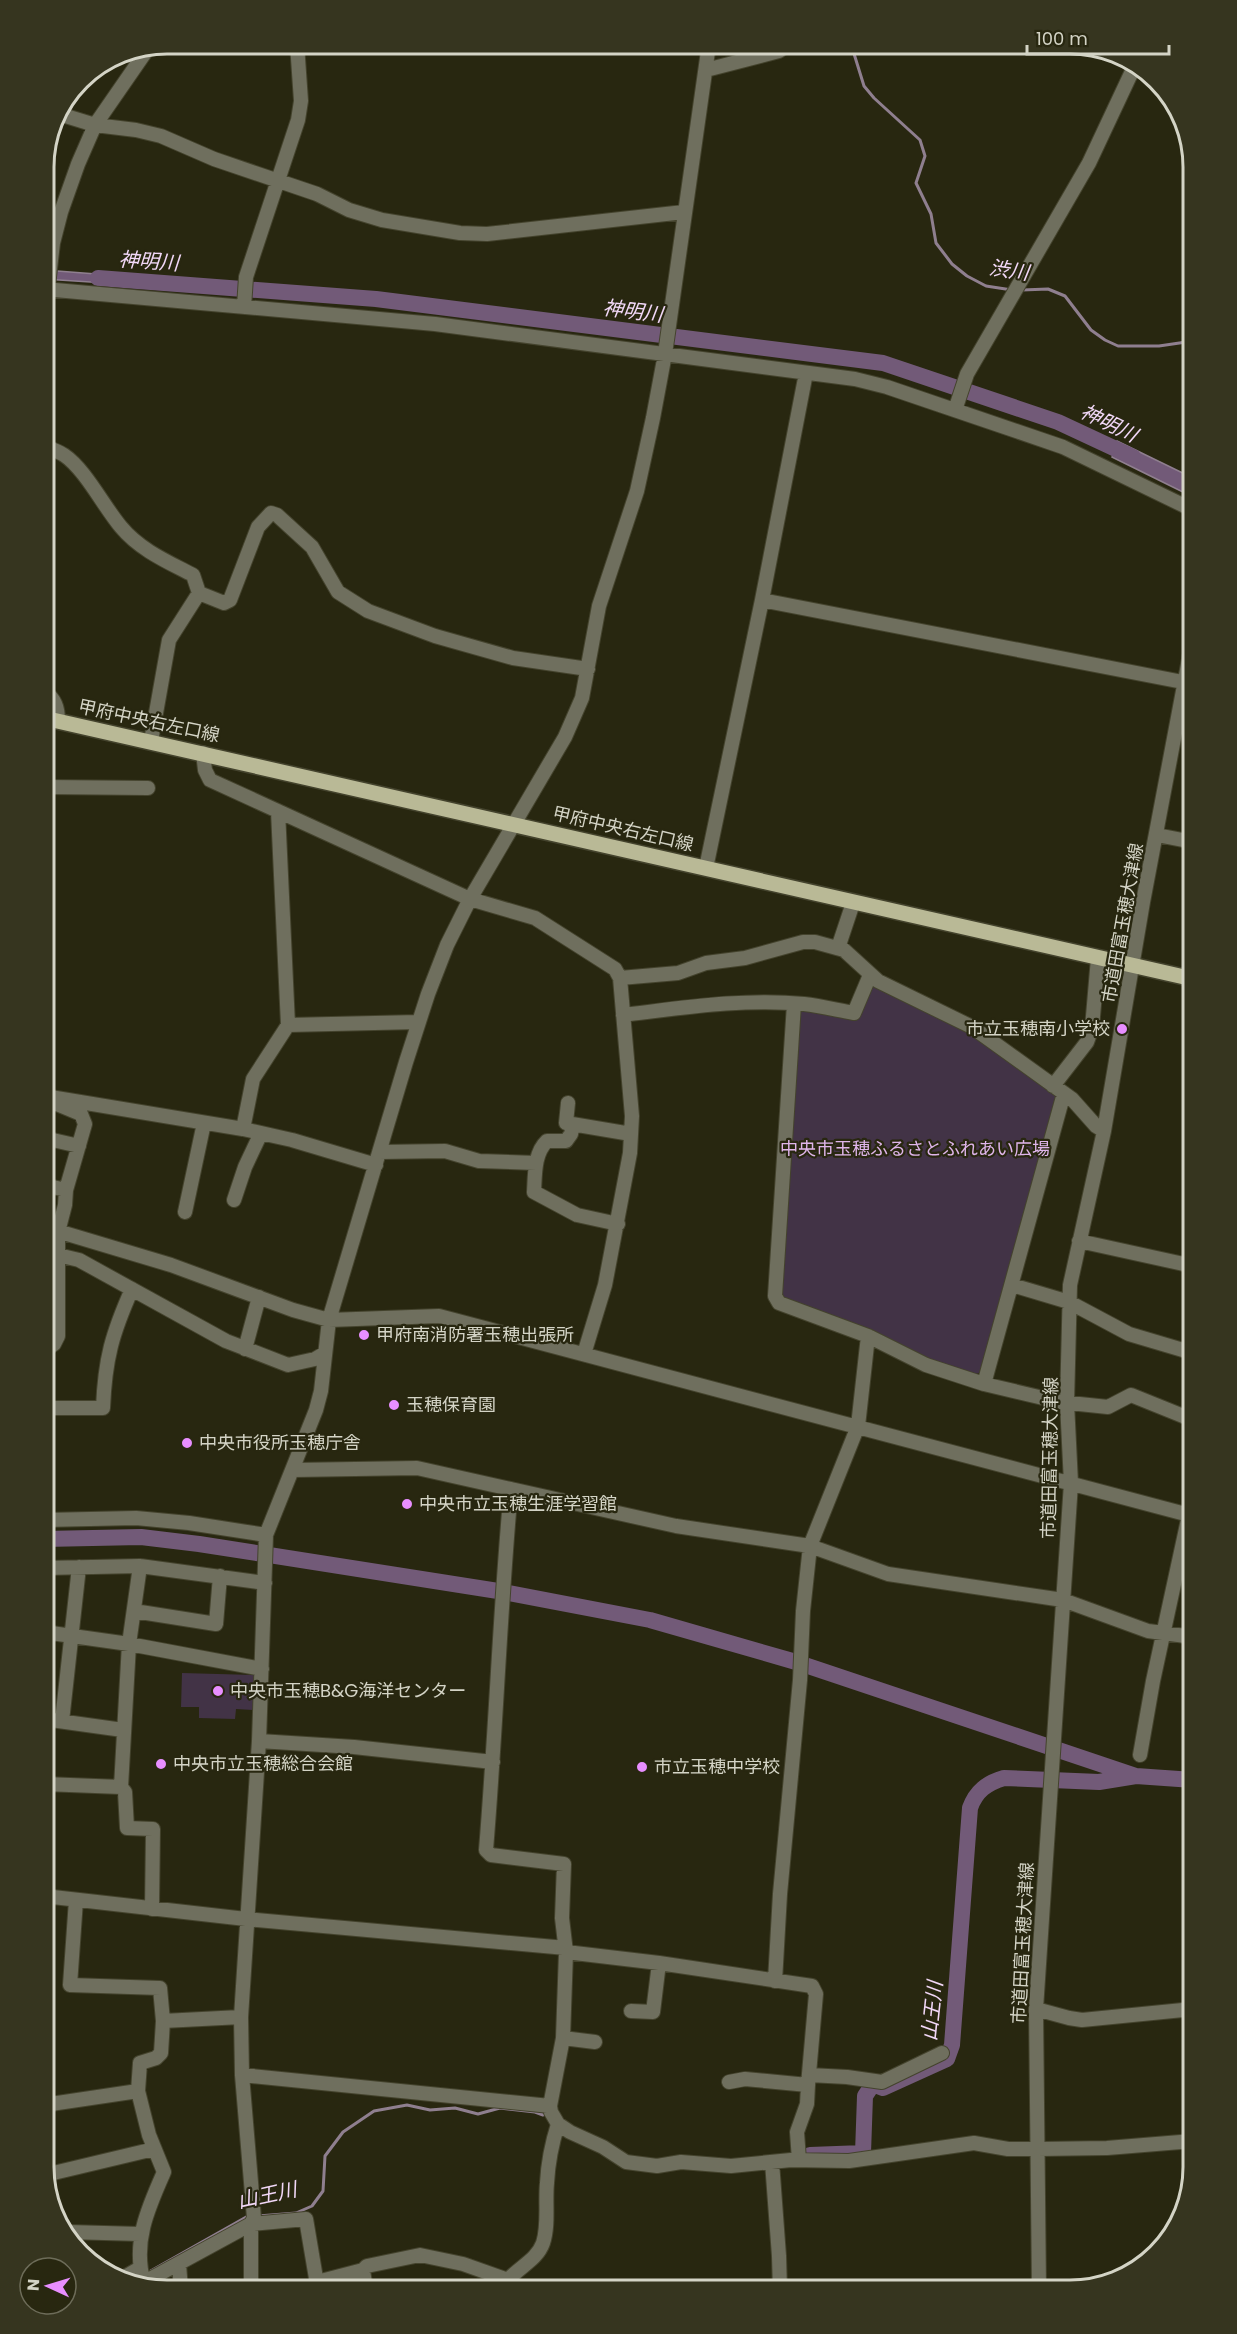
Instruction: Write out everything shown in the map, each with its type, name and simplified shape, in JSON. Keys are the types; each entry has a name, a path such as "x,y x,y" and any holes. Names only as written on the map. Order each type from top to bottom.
{"main road":[{"name":"甲府中央右左口線","path":"54,720 1183,978"}],"street":[{"path":"244,304 246,280 298,120 301,101 298,54"},
{"path":"251,2280 253,2217 242,2075 241,2017 259,1741 266,1535 316,1410 329,1320 418,1022 447,945 470,899 575,718 582,698 599,606 636,491 653,418 708,54"},
{"path":"706,70 767,54"},
{"path":"54,239 61,212 94,125 142,57"},
{"path":"956,407 967,374 1089,163 1132,72"},
{"path":"66,116 94,125 136,130 161,136 214,159 317,194 349,210 382,220 460,233 518,231 684,212"},
{"path":"54,289 244,304 665,350 868,382 956,407 1063,447 1183,505"},
{"path":"706,868 762,600 806,373"},
{"path":"54,450 65,455 134,540 153,554 193,575 200,593 224,603 230,600 258,527 271,513 277,515 312,547 338,592 368,611 418,631 513,658 588,669"},
{"path":"151,741 169,640 200,593"},
{"path":"762,600 1183,682"},
{"path":"54,700 58,708 54,714"},
{"name":"市道田富玉穂大津線","path":"1039,2280 1036,2009 1071,1483 1067,1403 1070,1285 1104,1131 1132,966 1183,715"},
{"path":"203,753 205,770 210,780 470,899 535,918 615,969 620,978 632,1116 630,1153 605,1285 584,1354"},
{"path":"54,786 148,788"},
{"path":"243,1129 253,1079 288,1025 278,811"},
{"path":"1157,835 1183,840"},
{"path":"838,948 854,903"},
{"path":"620,978 678,973 706,963 745,958 803,942 816,942 838,948 844,950 878,981 972,1026 1059,1090 1104,1131"},
{"path":"984,1384 1012,1284 1059,1090 1088,1042 1092,1028 1098,958"},
{"path":"623,1015 755,1003 794,1004 854,1013 870,975"},
{"path":"794,1004 775,1296 779,1303 868,1336 926,1365 984,1384 1067,1403 1108,1407 1131,1395 1183,1416"},
{"path":"288,1025 418,1022"},
{"path":"54,1099 243,1129 377,1158 445,1151 479,1161 536,1163"},
{"path":"54,1102 81,1114 85,1124 66,1190 65,1205 58,1232 58,1336 54,1344"},
{"path":"568,1103 566,1123 631,1134"},
{"path":"185,1212 204,1123"},
{"path":"573,1125 566,1141 547,1141 542,1146 536,1163 534,1192 577,1215 618,1224"},
{"path":"234,1200 244,1167 261,1133"},
{"path":"54,1140 79,1146"},
{"path":"54,1187 66,1190"},
{"path":"54,1231 171,1265 329,1320 439,1316 1183,1513"},
{"path":"1079,1241 1183,1264"},
{"path":"58,1255 79,1260 226,1341 288,1365 315,1359 325,1353"},
{"path":"1012,1284 1069,1302 1129,1334 1183,1350"},
{"path":"54,1408 103,1408 104,1374 110,1341 132,1288"},
{"path":"245,1349 259,1297"},
{"path":"775,1981 788,1790 800,1680 806,1575 810,1546 858,1426 868,1336"},
{"path":"292,1470 417,1468 676,1526 810,1546 888,1574 1064,1600 1148,1631 1183,1636"},
{"path":"511,1489 503,1575 486,1850 491,1855 564,1864 562,1918 566,1950 563,2038 550,2106 558,2124 603,2147 626,2162 657,2166 681,2162 731,2166 799,2160 849,2161 974,2143 1008,2150 1107,2148 1183,2141"},
{"path":"54,1520 136,1518 189,1523 266,1535"},
{"path":"1140,1755 1183,1550"},
{"path":"54,1568 140,1566 265,1582"},
{"path":"140,1566 129,1644 121,1787 125,1792 127,1828 153,1829 152,1909"},
{"path":"62,1721 80,1567"},
{"path":"134,1611 216,1624 220,1576"},
{"path":"54,1633 129,1644 262,1669"},
{"path":"54,1720 123,1730"},
{"path":"259,1741 354,1747 493,1762"},
{"path":"54,1784 121,1787"},
{"path":"54,1897 246,1919 566,1950 812,1986 816,1994 807,2104 797,2132 799,2160"},
{"path":"76,1900 70,1986 160,1988 164,2021 161,2053 156,2058 140,2063 138,2091 154,2149 164,2172 140,2234 142,2277"},
{"path":"631,2011 653,2012 659,1963"},
{"path":"1036,2009 1082,2020 1183,2010"},
{"path":"164,2021 241,2017"},
{"path":"563,2038 595,2042"},
{"path":"729,2082 745,2079 809,2080 847,2077 882,2082 942,2053"},
{"path":"242,2075 550,2106"},
{"path":"54,2103 138,2091"},
{"path":"513,2280 535,2257 543,2242 547,2210 546,2183 558,2124"},
{"path":"54,2173 154,2149"},
{"path":"772,2162 780,2280"},
{"path":"142,2277 179,2264 253,2217 306,2219 317,2280"},
{"path":"74,2232 140,2234"},
{"path":"335,2280 363,2270 367,2266 420,2255 463,2264 497,2280"},
{"path":"179,2264 180,2280"},
{"path":"363,2270 364,2280"}],"green space":[{"name":"中央市玉穂ふるさとふれあい広場","path":"872,986 879,986 965,1029 1054,1093 1057,1101 983,1371 972,1376 781,1298 798,1013 803,1009 858,1018"},
{"name":"中央市玉穂B&G海洋センター","path":"182,1673 254,1675 253,1710 236,1709 235,1719 199,1718 199,1707 181,1707"}],"shaded area":[{"path":"54,271 122,276 121,284 54,280"},
{"path":"1117,441 1183,473 1183,492 1112,457"}],"waterway":[{"name":"渋川","path":"854,54 864,86 920,140 925,156 916,183 931,214 936,243 952,264 967,276 986,286 1012,290"},
{"name":"神明川","path":"98,278 376,299 883,363 1058,422 1133,457"},
{"name":"渋川","path":"1022,290 1048,289 1065,296 1091,330 1118,346 1159,346 1183,342"},
{"path":"54,1539 141,1537 199,1544 498,1591 650,1620 796,1662 1136,1776"},
{"name":"山王川","path":"810,2155 863,2153 865,2096 873,2084 883,2088 947,2059 952,2045 970,1808 979,1792 992,1782 1004,1778 1099,1782 1136,1776 1183,1779"},
{"name":"山王川","path":"258,2216 296,2213 312,2206 323,2191 325,2156 343,2132 374,2111 407,2105 430,2110 455,2108 478,2114 500,2108 543,2115"},
{"name":"山王川","path":"147,2273 248,2216"}],"place":[{"name":"市立玉穂南小学校","path":"1122,1029"},
{"name":"甲府南消防署玉穂出張所","path":"364,1335"},
{"name":"玉穂保育園","path":"394,1405"},
{"name":"中央市役所玉穂庁舎","path":"187,1443"},
{"name":"中央市立玉穂生涯学習館","path":"407,1504"},
{"name":"中央市玉穂B&G海洋センター","path":"218,1691"},
{"name":"中央市立玉穂総合会館","path":"161,1764"},
{"name":"市立玉穂中学校","path":"642,1767"}]}
